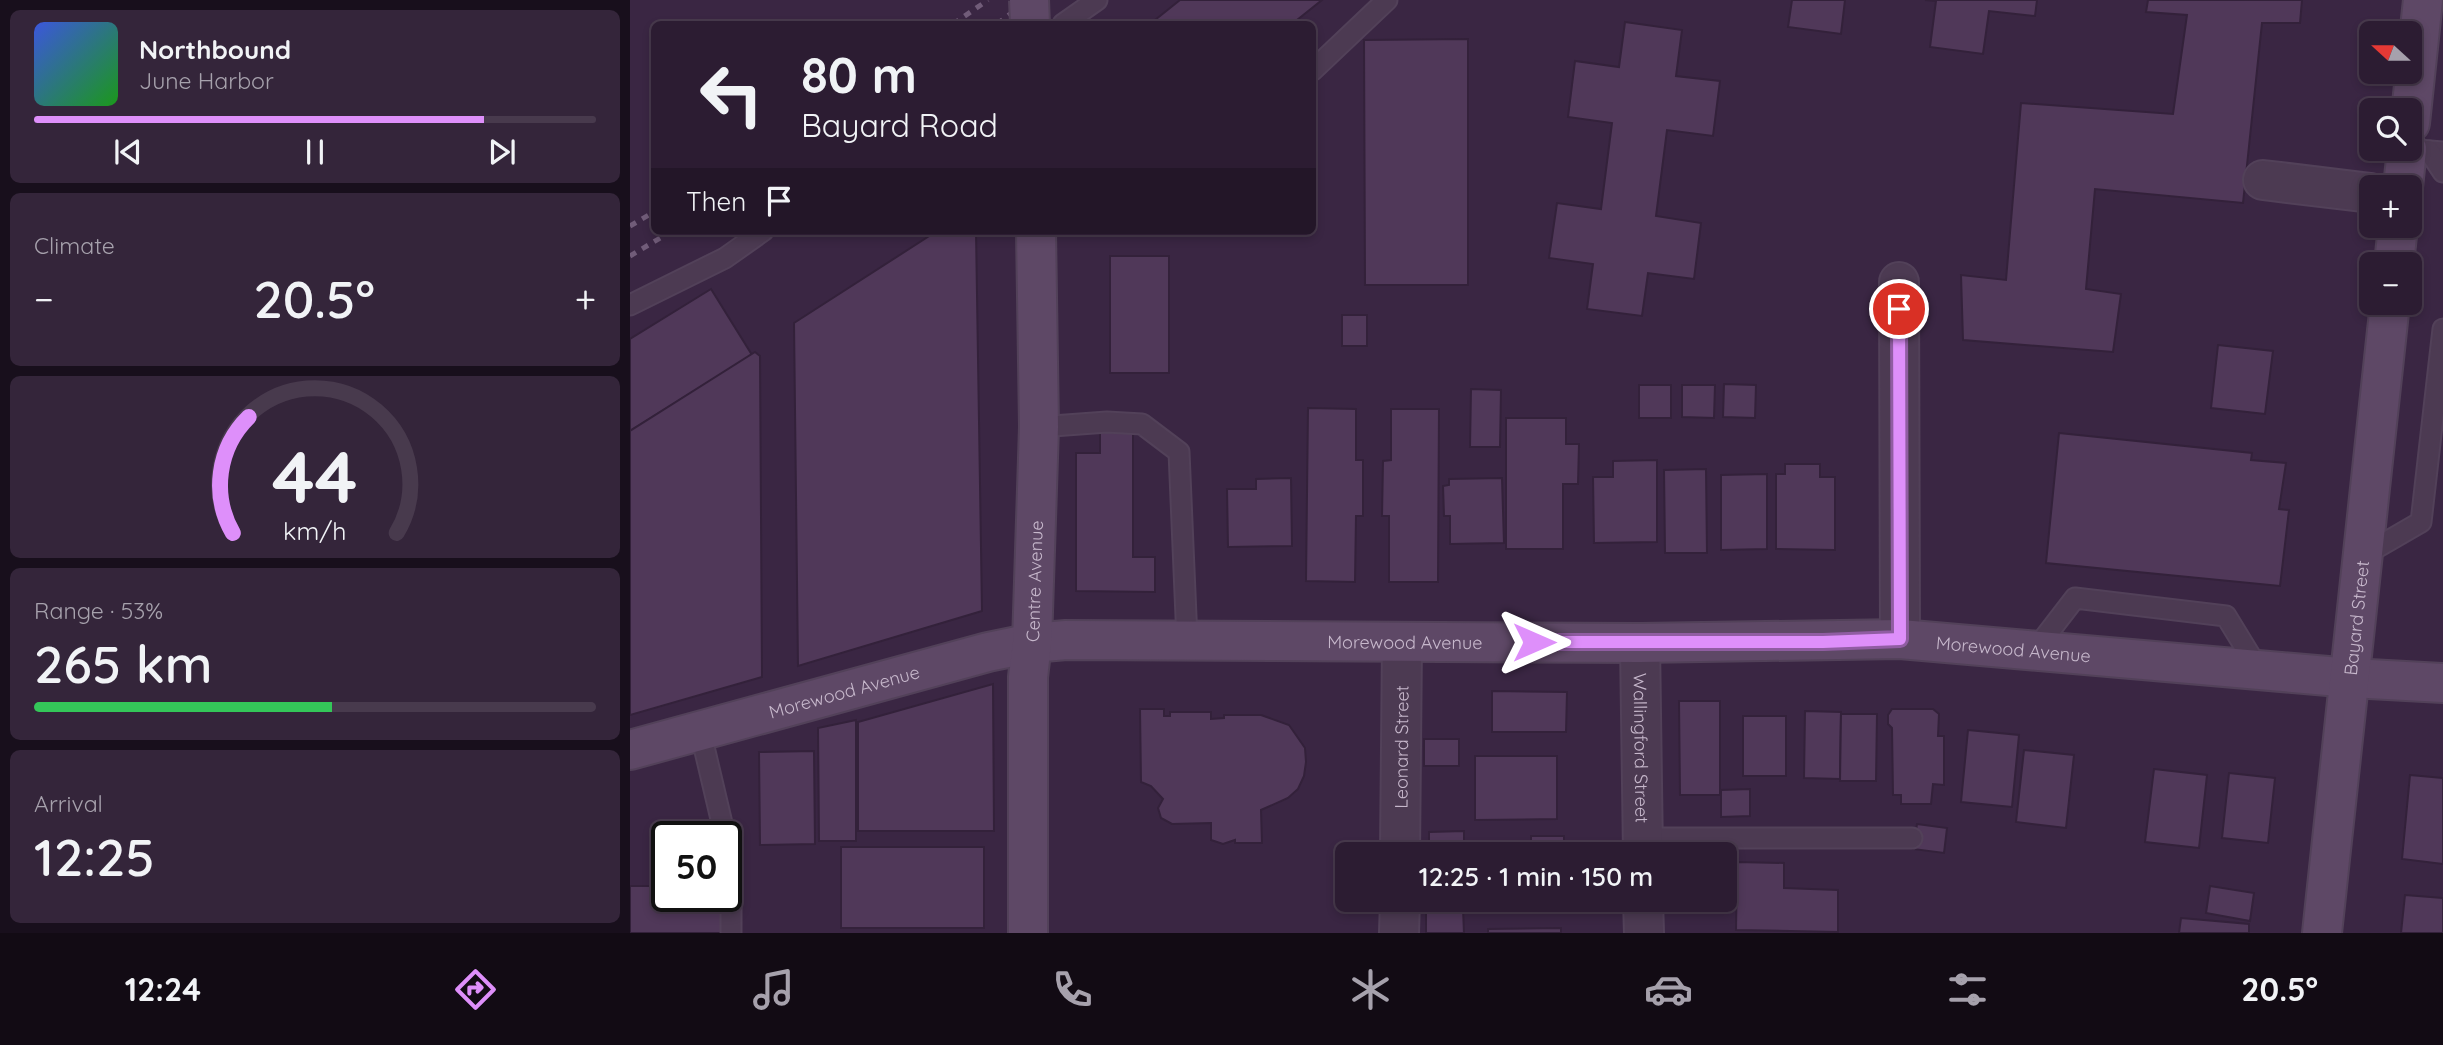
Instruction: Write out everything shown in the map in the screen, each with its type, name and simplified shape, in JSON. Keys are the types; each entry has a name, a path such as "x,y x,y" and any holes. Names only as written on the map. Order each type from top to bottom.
{"main road":[{"path":"1029,0 1030,21"},
{"path":"2422,144 2423,0"},
{"name":"Centre Avenue","path":"1028,933 1028,677 1032,643 1039,427 1036,235"},
{"name":"Bayard Street","path":"2322,933 2389,315"},
{"name":"Morewood Avenue","path":"630,750 988,652 1032,643 1066,640 1640,643 1900,639 2351,678 2443,683"}],"street":[{"path":"2263,180 2359,192"},
{"path":"1899,282 1900,639"},
{"name":"Leonard Street","path":"1400,842 1402,642"},
{"name":"Wallingford Street","path":"1640,643 1643,842"},
{"path":"1399,933 1400,912"},
{"path":"1643,912 1644,933"}],"lane":[{"path":"1067,21 1097,0"},
{"path":"1316,67 1387,0"},
{"path":"2422,144 2443,172"},
{"path":"630,305 724,258 757,235"},
{"path":"2364,555 2421,522 2443,329"},
{"path":"1039,427 1107,422 1142,424 1178,452 1187,640"},
{"path":"2035,650 2075,598 2227,616 2259,670"},
{"path":"700,730 722,821"},
{"path":"1737,843 1912,838"},
{"path":"731,912 731,933"}],"building":[{"path":"1180,0 1322,0 1296,21 1154,21"},
{"path":"1792,0 1845,0 1841,34 1788,27"},
{"path":"1925,0 2037,0 2035,16 1989,11 1983,54 1930,47 1936,1"},
{"path":"2148,0 2302,0 2300,23 2262,23 2243,203 2095,189 2086,289 2121,294 2113,352 1963,340 1961,275 2006,280 2021,103 2173,114 2187,15 2146,12"},
{"path":"1625,22 1682,30 1676,76 1720,81 1713,136 1667,130 1656,216 1701,223 1694,279 1648,273 1642,316 1587,309 1593,264 1549,258 1557,203 1601,209 1612,123 1568,117 1575,61 1619,67"},
{"path":"1468,39 1468,285 1365,285 1364,40"},
{"path":"931,235 976,235 982,611 798,666 794,323"},
{"path":"1110,256 1169,256 1169,373 1110,373"},
{"path":"711,289 752,355 630,431 630,339"},
{"path":"1342,315 1367,315 1367,346 1342,346"},
{"path":"2218,345 2273,351 2265,414 2211,408"},
{"path":"755,352 760,356 762,677 630,715 630,431"},
{"path":"1724,384 1756,385 1755,418 1723,417"},
{"path":"1639,385 1671,385 1671,418 1639,418"},
{"path":"1682,385 1715,385 1714,418 1682,417"},
{"path":"1471,389 1501,390 1500,447 1470,447"},
{"path":"1308,408 1356,409 1356,460 1363,460 1363,516 1356,516 1355,582 1306,581"},
{"path":"1391,409 1439,409 1438,582 1389,582 1389,516 1382,516 1383,461 1391,460"},
{"path":"1506,418 1566,418 1566,444 1579,444 1578,484 1563,484 1563,549 1506,549"},
{"path":"1100,429 1133,430 1133,557 1155,557 1155,592 1076,591 1076,453 1100,453"},
{"path":"2059,433 2252,453 2251,460 2286,463 2279,509 2289,510 2280,586 2046,563"},
{"path":"1657,460 1657,542 1594,543 1593,477 1613,477 1613,461"},
{"path":"1785,464 1820,464 1820,477 1835,477 1835,550 1776,549 1776,474 1785,474"},
{"path":"1706,469 1707,553 1665,553 1664,470"},
{"path":"1767,474 1767,549 1721,550 1721,475"},
{"path":"1291,478 1292,546 1228,547 1227,489 1256,489 1256,479"},
{"path":"1502,478 1504,543 1450,544 1450,516 1444,516 1443,486 1449,485 1449,479"},
{"path":"993,684 994,831 858,831 858,722"},
{"path":"1492,691 1567,692 1566,732 1492,732"},
{"path":"1679,701 1720,701 1720,795 1680,795"},
{"path":"1140,709 1164,709 1164,716 1170,716 1170,712 1211,712 1211,719 1224,718 1224,715 1261,715 1289,725 1305,748 1304,776 1298,789 1288,798 1261,810 1262,843 1235,843 1235,840 1223,844 1211,840 1211,823 1172,824 1161,818 1158,808 1163,799 1151,786 1141,782"},
{"path":"1892,709 1933,709 1939,714 1938,736 1944,736 1944,785 1933,784 1931,804 1901,804 1901,795 1893,795 1892,728 1888,724 1888,715"},
{"path":"1805,711 1841,712 1840,779 1804,778"},
{"path":"1841,714 1877,714 1876,781 1840,781"},
{"path":"1743,716 1786,716 1786,776 1743,776"},
{"path":"856,720 856,841 819,841 818,728"},
{"path":"1968,730 2019,735 2012,807 1961,802"},
{"path":"1424,739 1459,739 1459,766 1424,766"},
{"path":"2024,750 2074,755 2066,828 2016,822"},
{"path":"814,751 815,844 760,845 759,752"},
{"path":"1475,756 1557,756 1557,819 1475,820"},
{"path":"2154,769 2207,775 2199,848 2145,842"},
{"path":"2229,773 2275,778 2268,843 2222,838"},
{"path":"2410,775 2443,778 2443,864 2402,859"},
{"path":"1750,789 1750,816 1721,817 1721,790"},
{"path":"1917,824 1947,828 1944,853 1913,849"},
{"path":"1464,831 1464,842 1429,842 1429,832"},
{"path":"1531,836 1564,836 1564,842 1531,842"},
{"path":"841,847 984,847 984,928 841,928"},
{"path":"1737,862 1784,863 1784,888 1838,890 1838,932 1736,930"},
{"path":"630,886 651,886 651,912 727,912 728,933 630,933"},
{"path":"2210,886 2254,893 2250,921 2206,913"},
{"path":"2405,895 2443,898 2443,933 2401,933"},
{"path":"1426,912 1463,912 1464,933 1426,933"},
{"path":"2181,918 2249,924 2249,933 2179,933"},
{"path":"1561,928 1561,933 1488,933 1488,929"}],"railway":[{"path":"957,21 988,0"},
{"path":"1001,21 1029,0"},
{"path":"630,226 651,214"},
{"path":"630,256 665,235"}],"route":[{"path":"1534,642 1823,642 1900,639 1899,309"}]}
